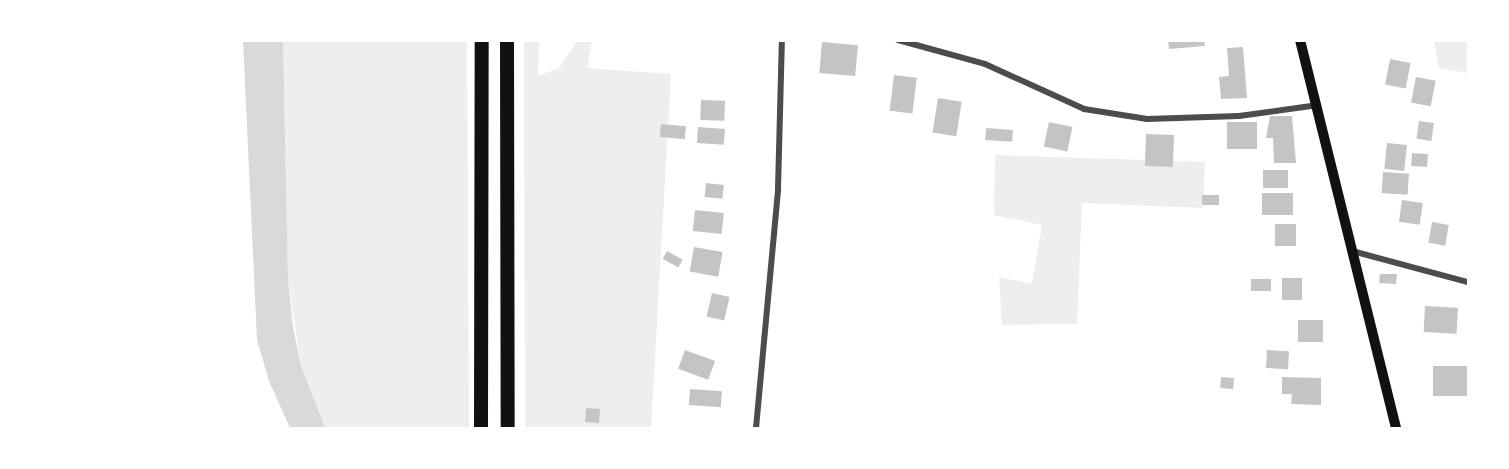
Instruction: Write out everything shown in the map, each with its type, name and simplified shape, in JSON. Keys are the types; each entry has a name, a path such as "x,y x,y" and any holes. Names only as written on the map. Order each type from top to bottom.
{"highway":[{"path":"481,429 482,40"},
{"path":"507,40 508,429"}],"main road":[{"path":"1300,40 1318,104 1351,251 1396,429"}],"street":[{"path":"756,429 778,189 782,40"},
{"path":"898,40 985,64 1084,109 1137,117 1239,116 1318,104"},
{"path":"1351,251 1468,282"}],"shaded area":[{"path":"578,40 592,41 587,68 671,74 651,428 525,428 524,41 539,41 538,76 559,68"},
{"path":"243,41 283,41 288,279 293,327 301,366 325,428 290,428 269,381 257,340"},
{"path":"283,41 467,41 469,428 325,428 314,407 301,366 288,279"},
{"path":"1434,41 1468,41 1468,73 1439,68"},
{"path":"995,155 1205,162 1203,208 1082,203 1077,324 1002,325 999,277 1032,284 1042,225 994,215"}],"building":[{"path":"1168,40 1204,40 1205,46 1169,49"},
{"path":"822,42 858,45 855,76 819,73"},
{"path":"1243,47 1247,98 1221,99 1219,77 1229,76 1227,48"},
{"path":"1390,59 1411,63 1406,89 1385,85"},
{"path":"894,75 917,78 912,114 890,111"},
{"path":"1416,77 1436,81 1431,106 1411,103"},
{"path":"938,98 962,102 956,136 933,133"},
{"path":"701,100 725,101 724,121 700,120"},
{"path":"1270,116 1292,116 1296,163 1274,163 1273,138 1266,138"},
{"path":"1419,121 1434,123 1431,141 1416,139"},
{"path":"1049,122 1072,127 1067,151 1044,146"},
{"path":"1227,122 1257,122 1257,149 1227,149"},
{"path":"661,124 686,126 685,139 660,137"},
{"path":"698,127 725,129 724,145 697,143"},
{"path":"986,128 1013,130 1012,142 985,140"},
{"path":"1146,134 1174,135 1173,167 1145,166"},
{"path":"1387,143 1407,145 1404,171 1384,169"},
{"path":"1412,153 1428,154 1427,167 1411,166"},
{"path":"1263,170 1288,170 1288,188 1263,188"},
{"path":"1383,172 1409,174 1407,195 1382,193"},
{"path":"706,183 724,185 722,199 705,197"},
{"path":"1262,193 1293,193 1293,215 1262,215"},
{"path":"1202,195 1219,195 1219,205 1202,205"},
{"path":"1402,200 1423,203 1420,225 1399,222"},
{"path":"695,210 724,213 722,234 693,231"},
{"path":"1432,222 1449,225 1445,246 1428,243"},
{"path":"1275,224 1296,224 1296,246 1275,246"},
{"path":"694,247 723,252 718,277 690,272"},
{"path":"667,251 683,260 678,268 663,259"},
{"path":"1380,274 1397,274 1396,284 1379,283"},
{"path":"1282,278 1302,278 1302,300 1282,300"},
{"path":"1251,279 1271,279 1271,291 1251,291"},
{"path":"712,293 730,297 724,320 707,316"},
{"path":"1425,306 1458,308 1457,334 1424,332"},
{"path":"1298,320 1323,320 1323,342 1298,342"},
{"path":"685,350 715,361 708,380 678,369"},
{"path":"1267,350 1289,351 1288,369 1266,368"},
{"path":"1433,366 1468,366 1468,396 1433,396"},
{"path":"1221,377 1234,378 1233,389 1220,388"},
{"path":"1282,377 1321,378 1321,405 1291,404 1292,394 1282,394"},
{"path":"690,389 722,391 721,407 689,405"},
{"path":"586,408 600,409 599,423 585,422"}]}
